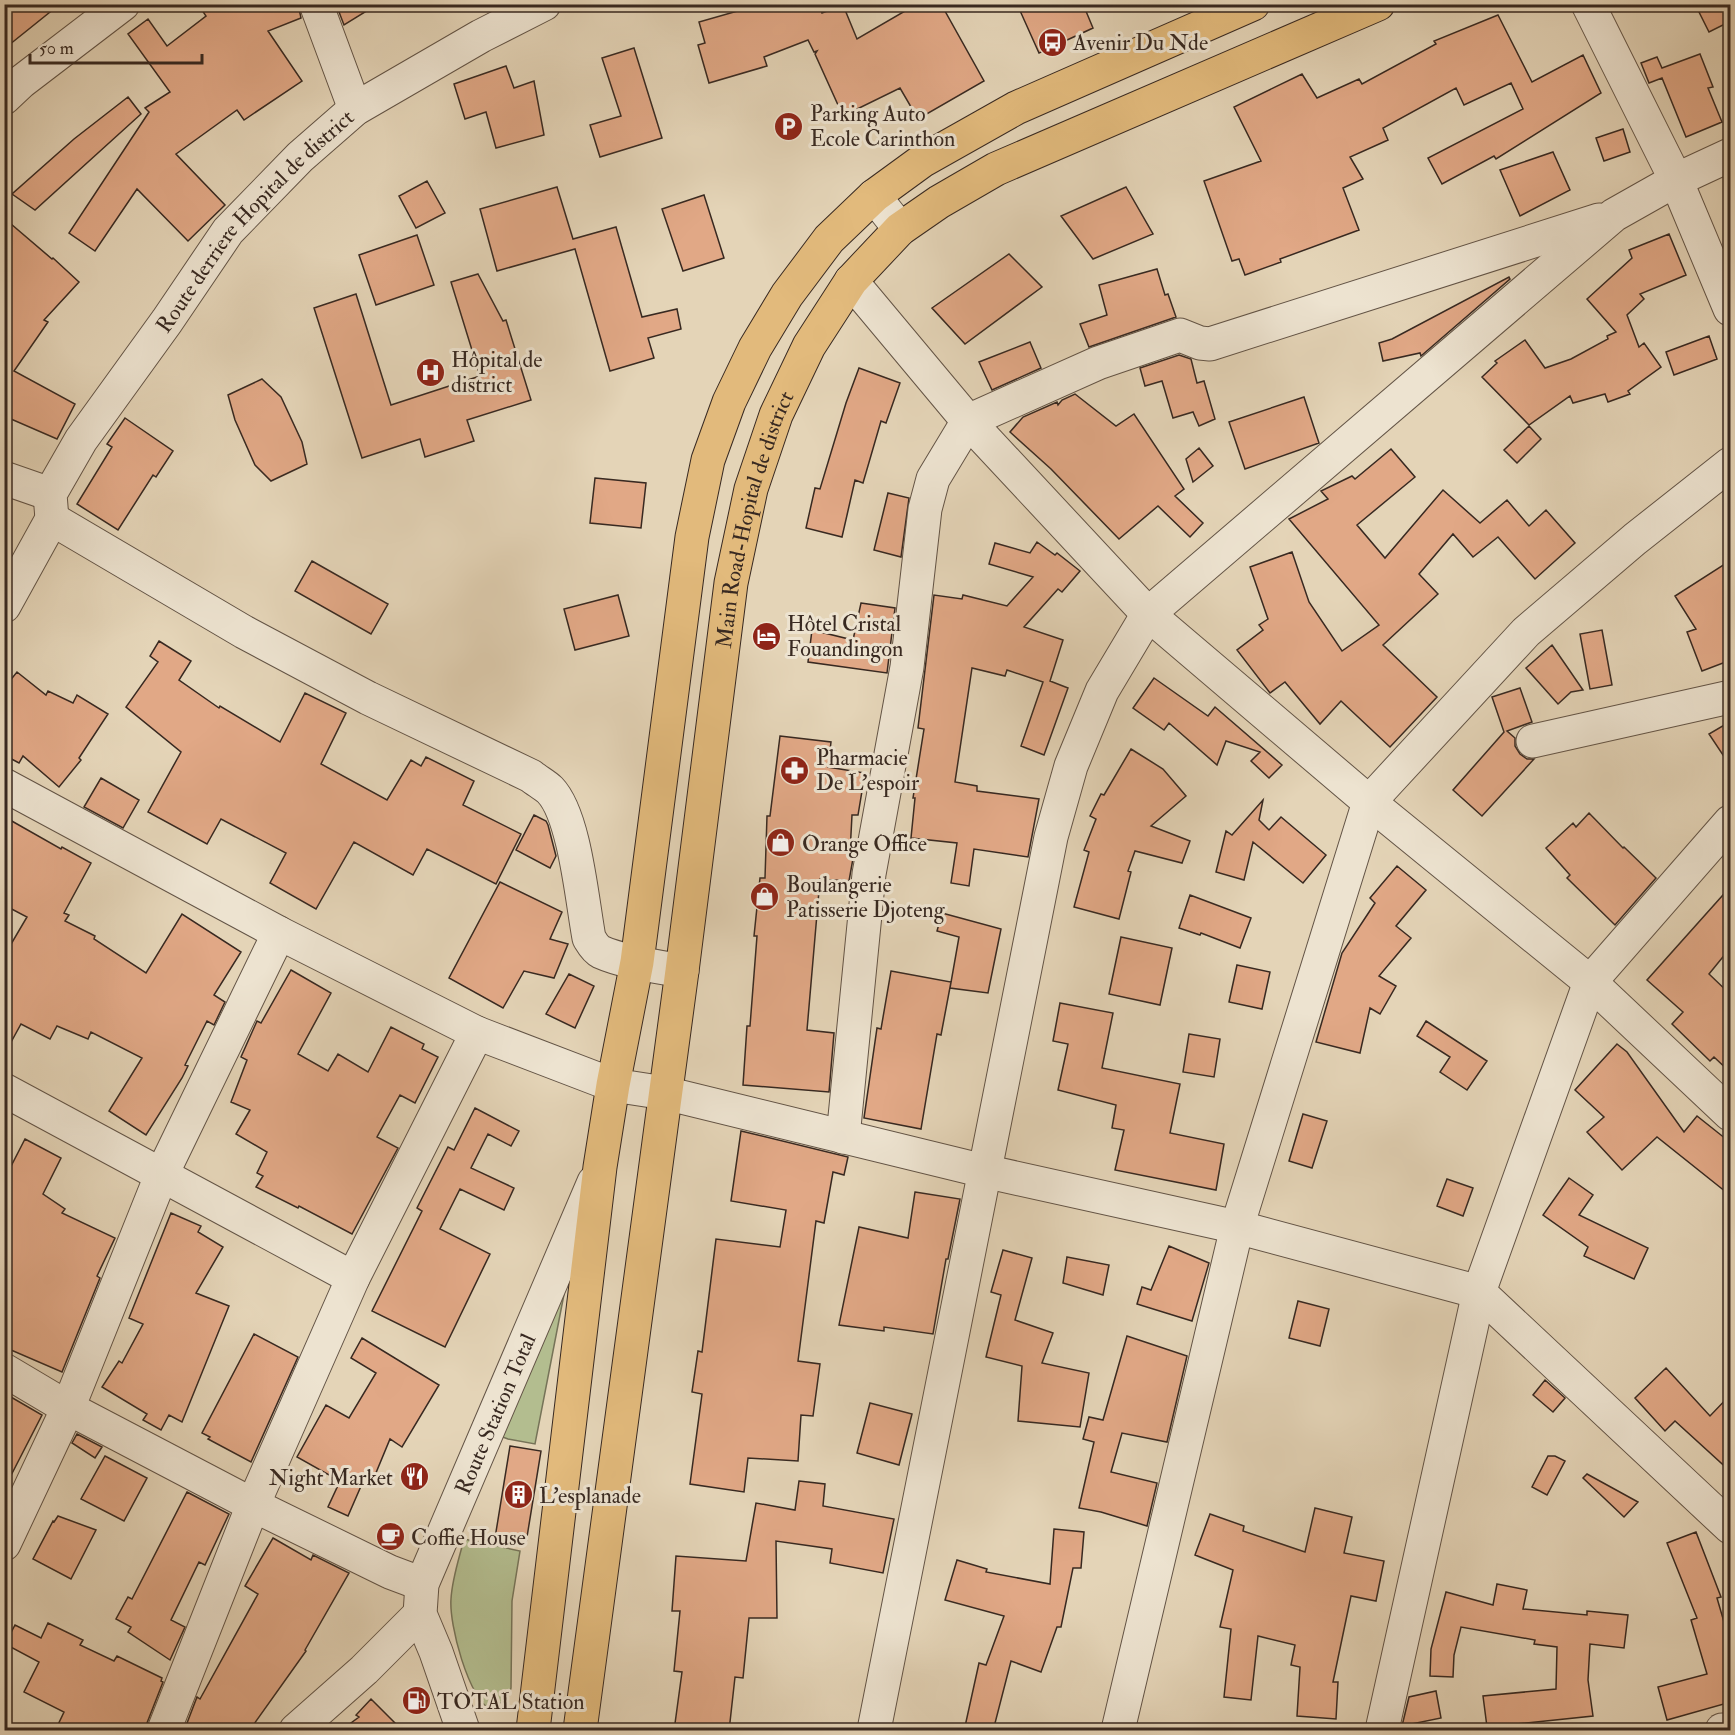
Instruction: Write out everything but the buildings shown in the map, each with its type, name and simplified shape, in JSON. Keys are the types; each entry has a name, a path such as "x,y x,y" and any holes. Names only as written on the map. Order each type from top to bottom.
{"main road":[{"path":"533,1731 600,1167 637,962 692,537 708,460 729,402 751,357 787,295 829,239 874,196 922,161 1016,108 1253,4"},
{"name":"Main Road-Hopital de district","path":"580,1731 682,971 731,583 751,489 776,415 809,346 851,281 900,229 939,202 996,170 1378,4"}],"street":[{"path":"4,98 21,82 123,4"},
{"path":"316,4 356,109"},
{"name":"Route derriere Hopital de district","path":"4,606 81,440 167,321 228,231 300,157 356,109 481,36 544,4"},
{"path":"1588,4 1676,180 1731,309"},
{"path":"874,1731 1052,837 1071,766 1102,691 1148,614 1614,215 1676,180 1731,155"},
{"path":"874,196 900,229"},
{"path":"843,1137 868,874 906,667 925,509 933,479 968,421 1098,363 1180,335 1200,343 1210,344 1614,215"},
{"path":"851,281 968,421 1148,614 1369,802 1590,982 1731,1114"},
{"path":"1118,1731 1237,1227 1369,802 1526,632 1635,539 1731,464"},
{"path":"4,478 244,632 368,698 531,776 551,791 567,822 589,938 600,952 682,971"},
{"path":"1533,741 1731,697"},
{"path":"4,785 279,933 477,1033 613,1085 665,1093 984,1172 1237,1227 1479,1292 1731,1527"},
{"path":"1382,1731 1479,1292 1590,982 1731,822"},
{"path":"4,1544 68,1408 161,1176 279,933"},
{"path":"164,1731 253,1504 353,1278 477,1033"},
{"path":"4,1090 353,1278"},
{"name":"Route Station Total","path":"421,1599 600,1167"},
{"path":"4,1370 68,1408 390,1572 421,1599 463,1731"},
{"path":"296,1731 364,1670 421,1599"},
{"path":"1722,1731 1731,1730"}],"green space":[{"path":"566,1284 535,1444 500,1436"},
{"path":"464,1539 520,1551 512,1601 511,1688 508,1697 491,1710 483,1703 468,1676 453,1625 451,1599 454,1576"}],"place":[{"name":"Avenir Du Nde","path":"1052,42"},
{"name":"Parking Auto Ecole Carinthon","path":"789,126"},
{"name":"Hôpital de district","path":"430,372"},
{"name":"Hôtel Cristal Fouandingon","path":"766,636"},
{"name":"Pharmacie De L'espoir","path":"795,770"},
{"name":"Orange Office","path":"781,843"},
{"name":"Boulangerie Patisserie Djoteng","path":"765,897"},
{"name":"Night Market","path":"414,1477"},
{"name":"L'esplanade","path":"518,1495"},
{"name":"Coffie House","path":"390,1537"},
{"name":"TOTAL Station","path":"416,1701"}]}
